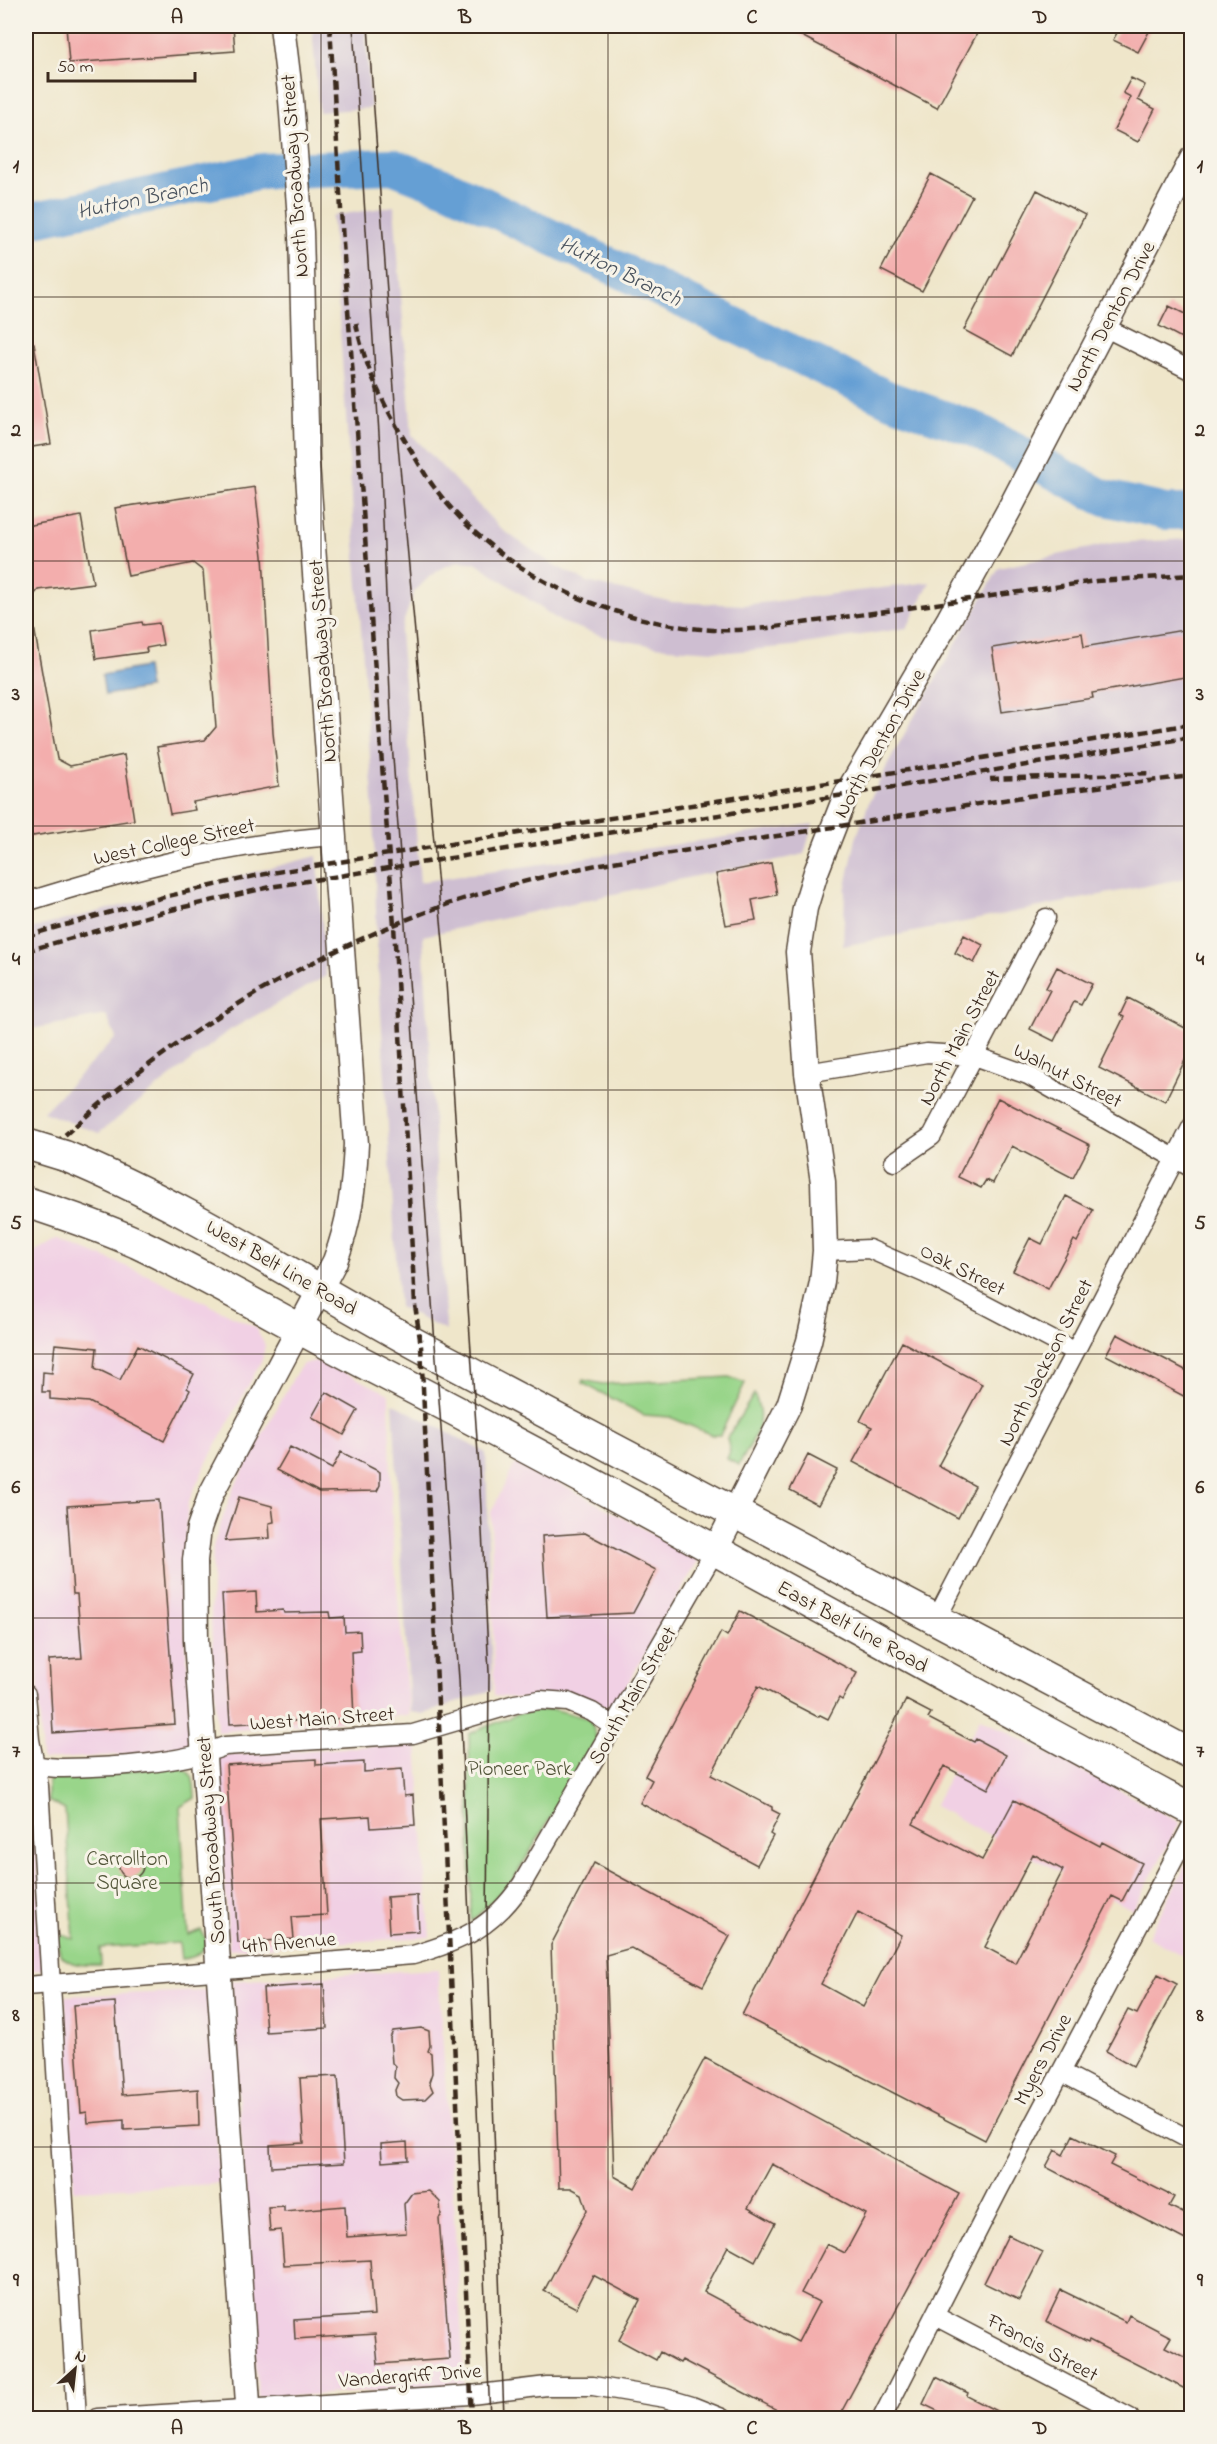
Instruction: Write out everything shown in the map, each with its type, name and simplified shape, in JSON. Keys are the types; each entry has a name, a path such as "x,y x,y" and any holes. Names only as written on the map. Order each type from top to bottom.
{"main road":[{"name":"West Belt Line Road","path":"26,1144 74,1160 153,1195 319,1290 532,1405"},
{"path":"26,1202 134,1242 218,1284 297,1329"},
{"name":"East Belt Line Road","path":"297,1329 515,1441 716,1549 904,1656 1191,1810"},
{"name":"East Belt Line Road","path":"532,1405 735,1514 937,1618 1191,1755"}],"street":[{"name":"North Broadway Street","path":"282,26 291,100 301,232 307,462 356,1144 352,1203 345,1234 319,1290"},
{"name":"North Denton Drive","path":"735,1514 792,1397 822,1282 825,1251 823,1182 807,1073 798,952 805,908 832,826 851,787 949,619 1009,510 1191,159"},
{"path":"1104,327 1191,371"},
{"name":"West College Street","path":"26,902 96,880 171,863 295,839 334,836"},
{"name":"North Main Street","path":"894,1162 932,1136 1046,918"},
{"name":"Walnut Street","path":"807,1073 927,1053 975,1056 1028,1075 1191,1168"},
{"name":"North Jackson Street","path":"937,1618 1191,1126"},
{"name":"Oak Street","path":"825,1251 869,1249 926,1274 1075,1352"},
{"name":"South Broadway Street","path":"248,2413 196,1640 195,1560 199,1528 211,1494 319,1290"},
{"name":"South Main Street","path":"480,1929 506,1905 522,1884 735,1514"},
{"path":"26,1694 30,1765 39,1786 77,2418"},
{"name":"West Main Street","path":"30,1765 73,1767 178,1760 225,1746 413,1734 515,1704 540,1700 568,1702 592,1712 614,1726"},
{"name":"Myers Drive","path":"882,2418 1191,1825"},
{"name":"4th Avenue","path":"26,1986 413,1955 450,1945 480,1929"},
{"path":"1061,2072 1191,2141"},
{"name":"Francis Street","path":"935,2316 1130,2418"},
{"name":"Vandergriff Drive","path":"97,2418 248,2413 471,2395 548,2386 593,2386 655,2396 692,2406 722,2418"}],"shaded area":[{"path":"312,26 365,26 371,108 319,112"},
{"path":"394,206 412,435 501,529 557,567 588,582 672,602 744,605 930,582 907,628 792,646 731,652 668,648 608,638 561,622 477,563 460,561 444,567 429,577 414,592 400,632 420,882 813,824 804,854 423,936 446,1331 399,1307 377,948 373,800 332,216"},
{"path":"1191,539 1191,877 843,946 845,891 856,839 869,802 893,754 999,568 1112,543"},
{"path":"317,856 326,976 230,1030 99,1133 43,1112 116,1038 106,1015 26,1030 26,930"},
{"path":"57,1238 152,1277 255,1327 265,1345 262,1360 205,1466 188,1503 182,1580 193,1750 42,1760 26,1453 26,1257"},
{"path":"315,1361 327,1364 389,1394 392,1535 409,1715 217,1732 211,1621 213,1546 233,1489 296,1373 303,1364"},
{"path":"393,1403 486,1453 492,1690 424,1714 410,1712"},
{"path":"517,1460 699,1559 614,1708 494,1696 491,1512"},
{"path":"980,1718 1180,1822 1133,1910 934,1806"},
{"path":"417,1743 430,1937 229,1949 216,1756"},
{"path":"26,1776 30,1776 46,1969 26,1971"},
{"path":"1191,1855 1191,1960 1148,1937"},
{"path":"438,1969 465,2386 258,2398 231,1981"},
{"path":"210,1991 219,2184 74,2190 65,1996"},
{"path":"461,2405 461,2418 263,2418 263,2417"}],"green space":[{"path":"729,1377 745,1383 720,1435 712,1435 670,1417 644,1415 582,1383 583,1380 603,1384"},
{"path":"754,1394 760,1414 759,1422 754,1439 739,1465 727,1459 730,1451 727,1438"},
{"name":"Pioneer Park","path":"553,1709 590,1719 597,1740 513,1880 471,1922 469,1734 518,1714"},
{"name":"Carrollton Square","path":"176,1767 187,1771 194,1782 195,1798 180,1807 188,1935 201,1930 207,1940 203,1949 194,1957 181,1959 179,1943 100,1948 101,1965 79,1964 66,1959 58,1948 58,1939 63,1935 74,1939 65,1810 48,1801 48,1783 53,1776"}],"water":[{"path":"146,667 149,688 105,695 102,675"}],"building":[{"path":"66,26 233,26 235,51 69,63"},
{"path":"783,26 981,26 937,108"},
{"path":"1121,26 1152,26 1138,52 1113,40"},
{"path":"1131,78 1145,85 1138,100 1155,109 1138,142 1114,130 1131,97 1123,93"},
{"path":"931,174 972,196 922,291 881,270"},
{"path":"1037,190 1085,215 1012,356 964,330"},
{"path":"1169,306 1191,317 1191,343 1159,326"},
{"path":"34,343 51,444 26,448 26,344"},
{"path":"255,487 263,556 273,733 279,786 193,802 195,810 170,814 157,747 205,740 216,727 203,571 193,563 128,576 115,508"},
{"path":"81,516 93,583 38,590 26,605 26,526"},
{"path":"142,622 143,625 159,623 163,645 146,648 147,652 96,659 92,630"},
{"path":"34,627 57,759 70,766 124,755 134,820 26,837 26,628"},
{"path":"1183,630 1191,676 1092,693 1093,698 1002,712 992,648 1082,633 1084,647"},
{"path":"771,863 777,895 752,900 756,920 726,925 716,874"},
{"path":"964,935 983,945 974,963 955,953"},
{"path":"1057,967 1092,984 1081,1005 1074,1002 1054,1041 1030,1029 1050,990 1046,988"},
{"path":"1128,998 1191,1031 1191,1048 1165,1101 1099,1068 1124,1017 1120,1015"},
{"path":"998,1098 1090,1145 1073,1178 1012,1146 993,1183 986,1180 981,1188 958,1177"},
{"path":"1066,1196 1093,1210 1077,1242 1074,1240 1048,1289 1013,1271 1030,1238 1042,1244"},
{"path":"1117,1334 1191,1373 1191,1400 1106,1355"},
{"path":"902,1342 982,1384 938,1466 975,1486 958,1518 853,1462 872,1427 860,1421"},
{"path":"55,1344 97,1348 95,1368 120,1380 138,1345 194,1374 187,1388 190,1390 164,1441 89,1402 50,1399 50,1392 42,1392 43,1372 52,1373"},
{"path":"326,1392 358,1410 344,1435 312,1417"},
{"path":"290,1447 332,1469 341,1452 380,1472 380,1485 377,1491 319,1492 277,1470"},
{"path":"808,1455 837,1470 818,1505 790,1490"},
{"path":"239,1497 272,1506 274,1522 269,1523 270,1538 225,1541"},
{"path":"159,1500 175,1724 53,1733 49,1660 82,1658 77,1594 73,1594 67,1506"},
{"path":"585,1533 656,1570 633,1613 547,1617 542,1536"},
{"path":"256,1592 257,1612 283,1610 284,1613 329,1612 330,1618 344,1617 345,1632 360,1631 361,1651 351,1652 354,1718 230,1724 222,1594"},
{"path":"740,1611 857,1673 842,1700 839,1698 828,1719 820,1715 818,1717 758,1686 711,1775 772,1807 772,1810 780,1814 770,1834 773,1836 757,1865 640,1803 652,1780 645,1776 721,1632 727,1636"},
{"path":"906,1700 931,1713 928,1718 974,1742 976,1739 1006,1755 988,1789 944,1766 913,1824 982,1860 1014,1800 1100,1846 1102,1842 1142,1863 1122,1901 1112,1896 985,2140 742,2015","holes":["1033,1854 1063,1870 1015,1963 985,1947","858,1912 901,1935 863,2007 821,1984"]},
{"path":"316,1759 316,1765 364,1762 364,1772 402,1769 404,1796 413,1795 415,1825 371,1828 370,1816 321,1819 327,1915 292,1917 294,1939 238,1943 226,1765"},
{"path":"131,1854 140,1857 143,1866 140,1875 131,1878 122,1875 119,1866 122,1857"},
{"path":"594,1863 730,1936 703,1986 631,1948 606,1955 614,2176 635,2188 705,2058 959,2194 838,2418 792,2418 682,2360 680,2363 660,2352 656,2360 619,2340 640,2300 593,2275 576,2308 544,2291 587,2210 582,2194 571,2188 559,2188 551,1945","holes":["772,2164 866,2214 845,2253 827,2244 801,2293 819,2302 798,2342 704,2292 728,2246 755,2261 775,2223 748,2208"]},
{"path":"417,1895 419,1931 389,1933 387,1897"},
{"path":"1158,1974 1177,1984 1133,2066 1106,2051 1128,2010 1137,2014"},
{"path":"324,1984 327,2028 266,2032 263,1988"},
{"path":"115,2002 122,2095 198,2089 199,2126 124,2130 124,2120 88,2123 87,2112 81,2113 73,2005"},
{"path":"421,2028 429,2031 428,2051 431,2053 432,2073 429,2082 433,2091 425,2099 402,2100 396,2096 395,2090 398,2083 394,2078 395,2066 392,2063 390,2038 393,2031"},
{"path":"338,2076 344,2163 271,2167 270,2145 304,2143 300,2078"},
{"path":"1073,2135 1115,2156 1110,2165 1174,2197 1169,2206 1191,2217 1191,2243 1046,2167 1055,2150 1063,2155"},
{"path":"407,2142 408,2160 382,2162 381,2144"},
{"path":"429,2191 440,2202 441,2216 439,2218 450,2359 378,2364 375,2334 295,2339 294,2320 374,2315 370,2260 284,2265 281,2230 270,2231 268,2207 284,2206 284,2211 345,2206 347,2237 406,2233 404,2204 412,2193"},
{"path":"1008,2235 1043,2252 1019,2300 984,2283"},
{"path":"1061,2290 1126,2322 1129,2315 1171,2337 1165,2347 1191,2360 1191,2392 1089,2340 1088,2342 1046,2321"},
{"path":"936,2377 1010,2418 952,2418 923,2404"}],"waterway":[{"name":"Hutton Branch","path":"26,221 262,171 392,166 451,189 889,399 974,429 1102,497 1165,512 1192,512"}],"tram line":[{"path":"353,26 380,449 392,743 459,1679 490,2418"},
{"path":"368,26 398,445 444,953 479,1469 489,1673 487,1927 504,2418"}],"railway":[{"path":"330,26 343,243 394,925 415,1305 421,1346 472,2418"},
{"path":"356,323 370,371 391,416 430,482 460,518 490,545 523,568 558,588 634,617 713,630 768,628 1096,581 1192,575"},
{"path":"26,936 164,897 259,875 1192,724"},
{"path":"26,951 167,911 270,887 1192,737"},
{"path":"990,779 1152,773"},
{"path":"26,1172 53,1145 121,1086 204,1025 248,998 339,949 454,902 601,864 1054,792 1192,776"}]}
